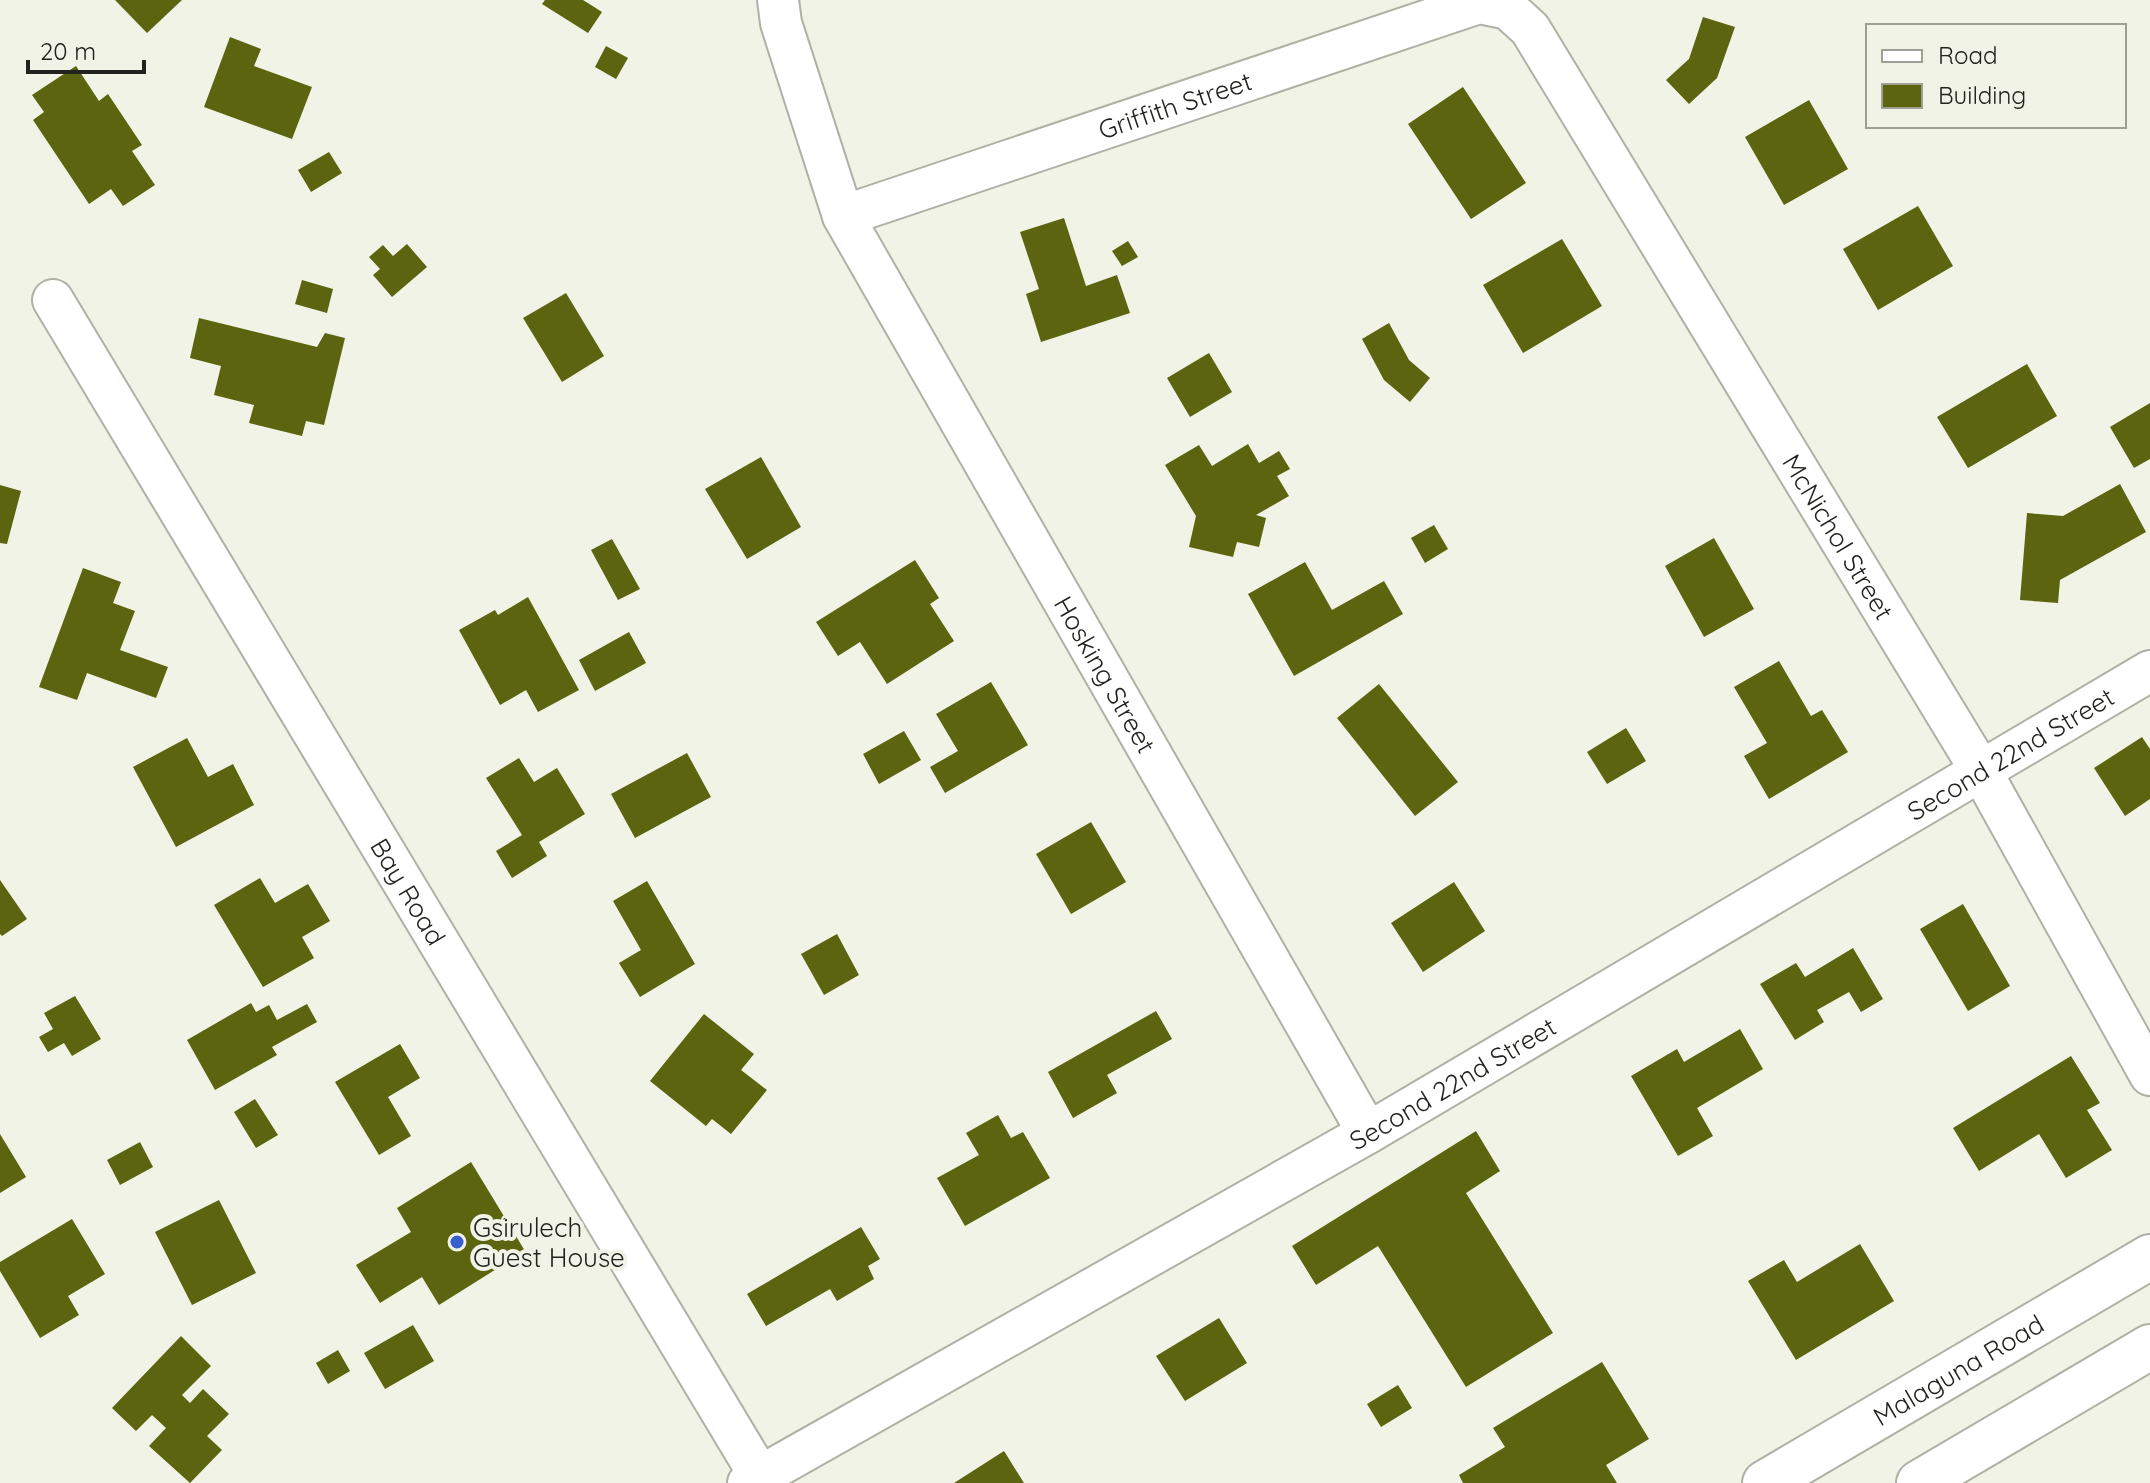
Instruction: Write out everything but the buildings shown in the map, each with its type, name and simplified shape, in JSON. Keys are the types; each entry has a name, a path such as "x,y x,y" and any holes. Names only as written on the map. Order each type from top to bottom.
{"street":[{"name":"Hosking Street","path":"778,0 781,23 843,216 1368,1133"},
{"name":"Griffith Street","path":"843,216 1479,3 1508,9"},
{"name":"McNichol Street","path":"1508,9 1530,29 1981,771 2150,1075"},
{"name":"Bay Road","path":"53,300 757,1480"},
{"name":"Second 22nd Street","path":"757,1480 1368,1133 2150,671"},
{"name":"Malaguna Road","path":"1765,1483 2150,1257"},
{"path":"1919,1483 2150,1347"}],"place":[{"name":"Gsirulech Guest House","path":"457,1242"}]}
